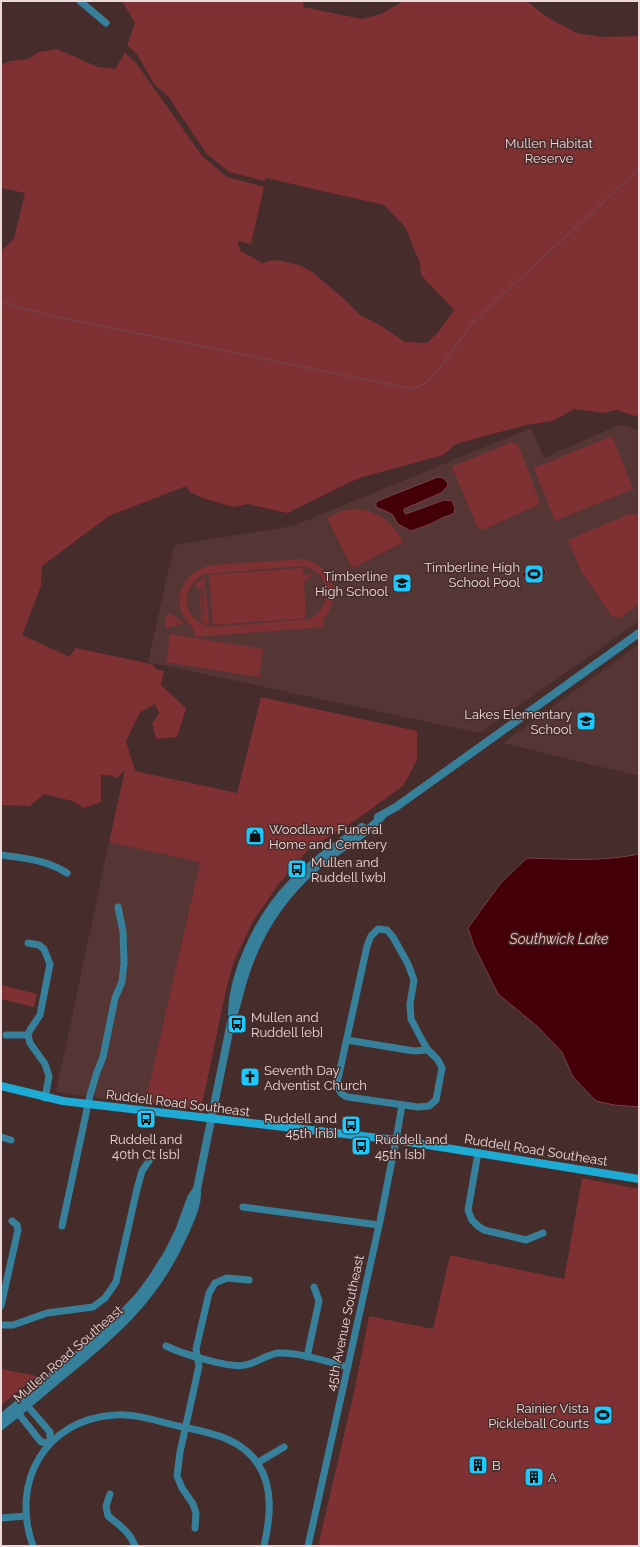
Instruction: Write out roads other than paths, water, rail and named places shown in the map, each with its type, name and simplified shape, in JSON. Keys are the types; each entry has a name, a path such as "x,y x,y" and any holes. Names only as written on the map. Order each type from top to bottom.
{"main road":[{"name":"Ruddell Road Southeast","path":"1,1086 45,1098 396,1140 639,1179"}],"street":[{"path":"80,1 106,23"},
{"name":"Mullen Road Southeast","path":"1,1426 108,1329 139,1296 168,1253 179,1231 191,1198 197,1188 231,1022 243,981 256,947 266,927 293,890 317,867 375,824 383,815 639,633"},
{"path":"1,855 33,860 56,866 67,873"},
{"path":"62,1226 88,1104 103,1057 115,998 122,982 124,963 123,931 118,907"},
{"path":"381,929 387,930 393,937 413,974 414,984 410,1004 410,1015 428,1050 438,1060 442,1068 436,1100 430,1106 425,1108 348,1097 340,1092 337,1085 347,1040 367,946 371,936 381,929"},
{"path":"28,943 44,949 50,964 40,1015 28,1036 30,1043 45,1064 49,1076 45,1098"},
{"path":"6,1035 28,1036"},
{"path":"347,1040 414,1051 428,1050"},
{"name":"45th Avenue Southeast","path":"308,1546 379,1225 402,1105"},
{"path":"1,1137 11,1140"},
{"path":"478,1153 468,1210 472,1220 484,1230 526,1240 543,1233"},
{"path":"1,1325 13,1325 47,1313 93,1307 105,1298 116,1282 142,1171 149,1161"},
{"path":"243,1207 379,1225"},
{"path":"1,1306 18,1230 17,1225 12,1221"},
{"path":"195,1528 196,1514 194,1504 182,1488 177,1476 180,1452 199,1366 196,1349 209,1293 215,1283 227,1278 249,1280"},
{"path":"307,1357 319,1301 314,1287"},
{"path":"166,1346 175,1351 197,1358 243,1366 278,1353 307,1357 348,1367"},
{"path":"25,1403 50,1432 50,1443"},
{"path":"16,1411 41,1442 50,1443"},
{"name":"Mullen Road Southeast","path":"1,1418 16,1411"},
{"path":"34,1546 29,1533 26,1516 26,1501 32,1474 40,1458 50,1443 63,1431 79,1422 117,1414 211,1433 231,1440 247,1452 258,1463 268,1488 270,1504 266,1545"},
{"path":"258,1463 284,1447"},
{"path":"110,1494 106,1506 108,1516 126,1530 135,1546"},
{"path":"1,1518 26,1516"}],"water":[{"path":"438,477 443,478 448,483 447,487 441,493 404,509 404,512 406,514 444,500 452,501 455,508 454,513 452,514 411,531 398,524 392,514 376,507 376,502"},
{"name":"Timberline High School Pool","path":"543,565 546,574 526,582 522,573"},
{"name":"Southwick Lake","path":"639,854 639,1107 614,1105 596,1101 573,1077 562,1052 537,1026 498,994 474,946 468,928 500,884 527,858 597,859 625,857"}],"waterway":[{"path":"1,301 21,308 61,318 413,389 426,383 438,371 474,321 639,169"}],"place":[{"name":"Timberline High School Pool","path":"534,574"},
{"name":"Timberline High School","path":"402,583"},
{"name":"Lakes Elementary School","path":"586,721"},
{"name":"Woodlawn Funeral Home and Cemtery","path":"255,836"},
{"name":"Mullen and Ruddell [wb]","path":"297,869"},
{"name":"Mullen and Ruddell [eb]","path":"237,1024"},
{"name":"Seventh Day Adventist Church","path":"250,1077"},
{"name":"Ruddell and 40th Ct [sb]","path":"146,1119"},
{"name":"Ruddell and 45th [nb]","path":"351,1125"},
{"name":"Ruddell and 45th [sb]","path":"361,1146"},
{"name":"Rainier Vista Pickleball Courts","path":"603,1415"},
{"name":"B","path":"478,1465"},
{"name":"A","path":"534,1477"}],"park label":[{"name":"Mullen Habitat Reserve","path":"549,150"}]}
